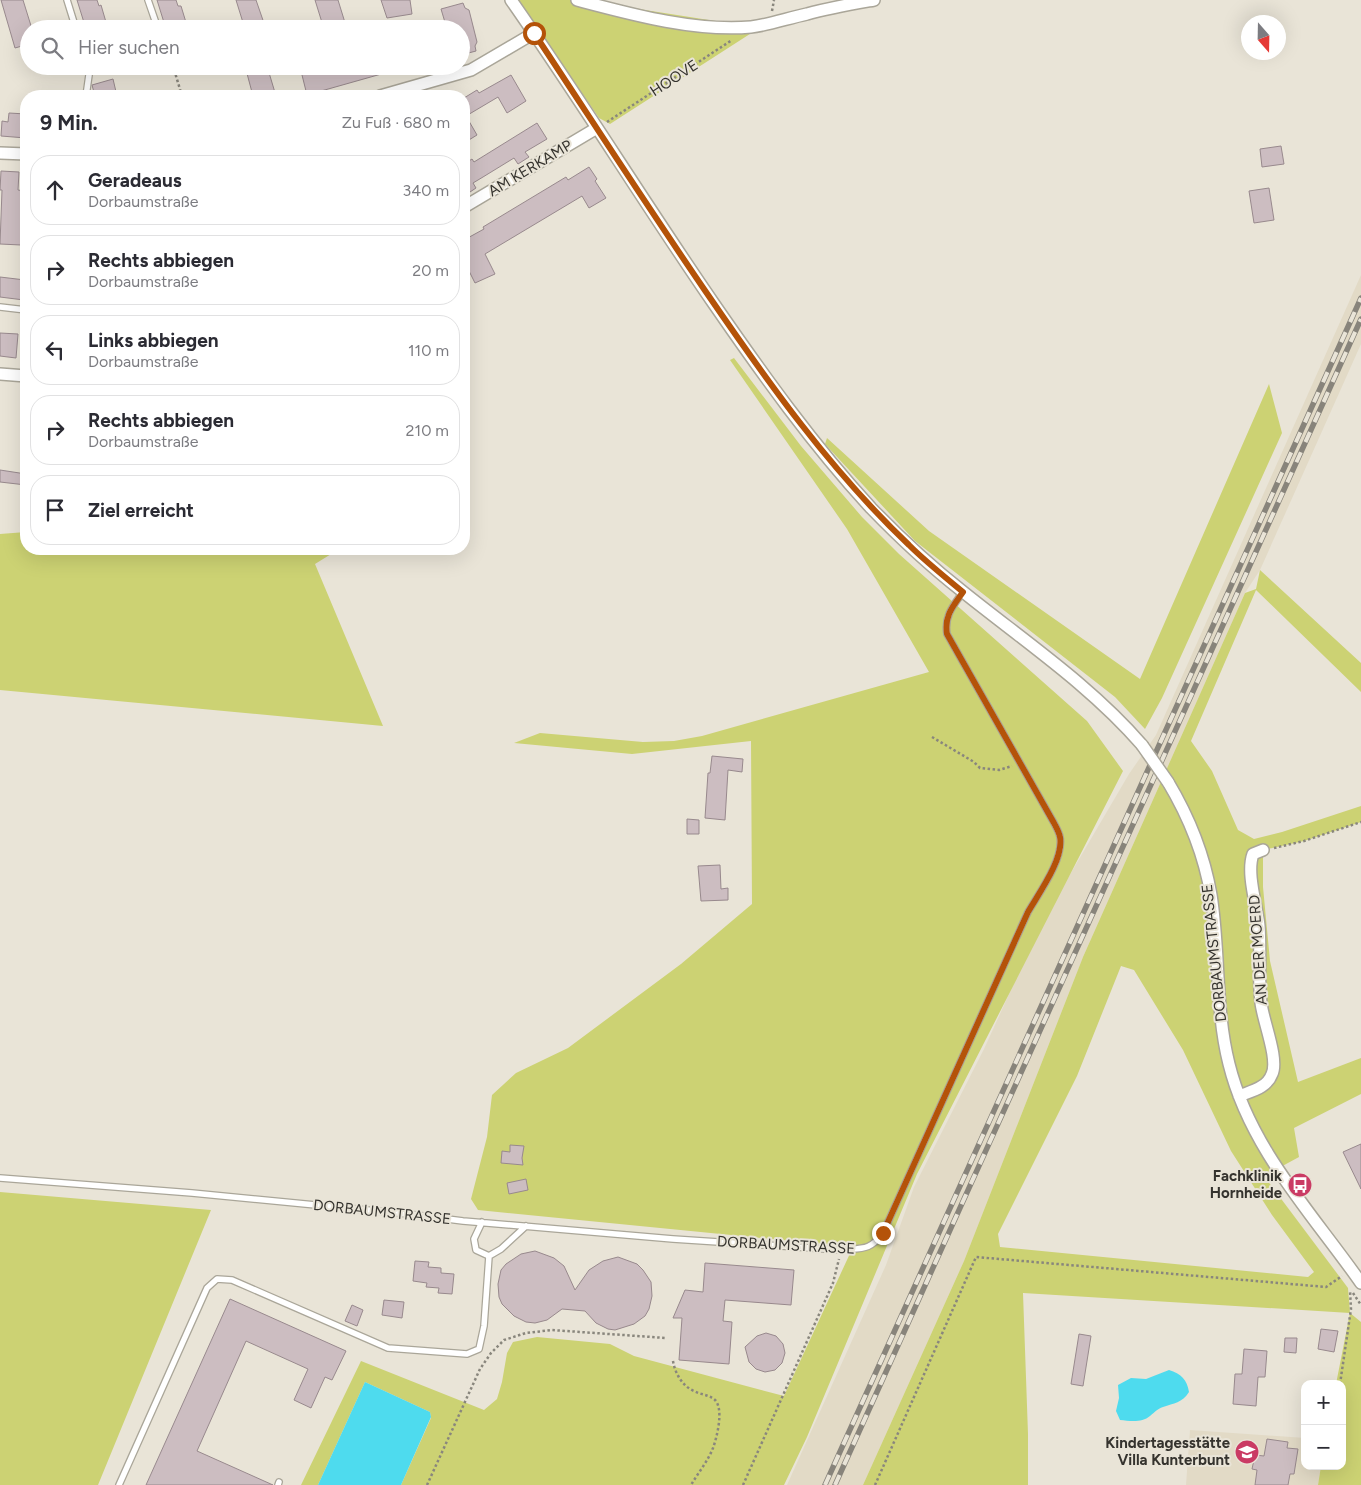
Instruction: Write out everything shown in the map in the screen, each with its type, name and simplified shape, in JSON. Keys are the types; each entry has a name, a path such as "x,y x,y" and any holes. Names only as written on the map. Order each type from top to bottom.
{"street":[{"name":"DORBAUMSTRASSE","path":"511,0 650,211 723,317 813,440 909,546 963,592 1095,697 1122,723 1142,745 1168,782 1191,825 1206,870 1215,929 1222,1028 1229,1066 1238,1096 1248,1119 1271,1160 1361,1283"},
{"path":"577,0 631,14 698,26 752,27 874,0"},
{"path":"470,70 534,33"},
{"path":"401,90 454,75"},
{"name":"AM KERKAMP","path":"470,203 597,128"},
{"path":"0,153 20,154"},
{"path":"0,374 20,376"},
{"name":"AN DER MOERD","path":"1238,1096 1260,1088 1269,1080 1274,1072 1274,1059 1261,1003 1259,927 1251,868 1253,854 1263,850"}],"lane":[{"path":"67,0 73,20"},
{"path":"148,0 155,20"},
{"path":"87,90 89,75"},
{"path":"0,307 20,309"},
{"name":"DORBAUMSTRASSE","path":"0,1178 202,1194 526,1226 841,1250 862,1248 875,1244 883,1233 1028,912 1054,866 1059,852 1060,838 1054,823 947,634 945,625 947,615 963,592"},
{"path":"482,1222 474,1239 476,1250 489,1256"},
{"path":"489,1256 501,1249 526,1226"},
{"path":"120,1485 207,1288 217,1279 232,1280 388,1348 467,1354 479,1349 489,1256"}],"path":[{"name":"HOOVE","path":"597,128 752,27"},
{"path":"176,75 180,90"},
{"path":"932,737 974,762 980,768 999,770 1020,764"},
{"path":"1263,850 1304,841 1361,822"},
{"path":"742,1485 833,1283 841,1250"},
{"path":"876,1485 976,1257 1326,1287 1351,1269"},
{"path":"1341,1380 1351,1308 1350,1290"},
{"path":"427,1485 480,1369 491,1353 504,1340 526,1333 552,1330 666,1338"},
{"path":"673,1360 674,1369 683,1382 691,1390 709,1396 717,1402 720,1410 713,1449 691,1485"}],"shaded area":[{"path":"1361,275 1361,344 1260,570 1245,593 1083,957 964,1261 863,1485 787,1485 886,1265 914,1187 984,1049 1041,924 1129,774 1156,735"},
{"name":"Kindertagesstätte Villa Kunterbunt","path":"1190,1430 1301,1438 1301,1470 1320,1470 1318,1485 1186,1485"}],"green space":[{"path":"518,0 594,0 728,23 753,32 610,124 599,118"},
{"path":"734,358 801,446 862,517 899,554 1087,721 1123,771 917,1174 807,1437 784,1485 401,1485 431,1418 430,1412 365,1382 318,1485 301,1485 361,1361 484,1410 497,1399 507,1353 513,1342 537,1337 610,1344 634,1356 784,1396 853,1247 478,1210 471,1199 487,1137 492,1095 516,1073 568,1048 681,964 752,904 751,741 632,754 514,743 540,733 643,742 674,741 702,736 929,672 847,529 730,360"},
{"path":"1269,384 1282,433 1162,698 1145,729 1115,697 915,541 825,444 827,438 929,531 1140,679"},
{"path":"20,532 20,555 330,555 315,564 383,726 0,690 0,534"},
{"path":"1260,570 1361,663 1361,692 1256,590 1191,741 1212,771 1238,830 1254,839 1282,832 1361,806 1361,822 1304,841 1263,850 1263,887 1270,961 1298,1082 1361,1058 1361,1094 1294,1128 1299,1157 1264,1176 1348,1288 1350,1313 1023,1293 1028,1485 863,1485 964,1261 1083,957 1245,593 1256,589","holes":["1121,966 1134,970 1183,1050 1231,1151 1272,1215 1314,1272 1308,1277 1000,1247 998,1234 1077,1076"]},
{"path":"0,1192 211,1210 98,1485 0,1485"},
{"path":"1350,1313 1361,1322 1361,1485 1318,1485 1320,1470 1346,1470 1346,1380 1337,1380"}],"water":[{"path":"1169,1370 1177,1373 1185,1380 1189,1392 1186,1396 1178,1402 1159,1409 1143,1420 1120,1420 1116,1411 1119,1398 1118,1385 1131,1378 1146,1379"},
{"path":"365,1382 430,1412 431,1417 401,1485 318,1485"}],"building":[{"path":"1,0 23,0 29,20 20,20 20,47 15,48"},
{"path":"77,0 97,0 99,6 101,5 105,20 83,20"},
{"path":"157,0 176,0 178,6 181,6 185,20 163,20"},
{"path":"236,0 256,0 263,20 242,20"},
{"path":"315,0 338,0 344,20 321,20"},
{"path":"381,0 410,0 412,14 387,18"},
{"path":"463,3 465,8 469,10 477,42 475,46 476,51 470,53 470,20 444,20 441,9"},
{"path":"247,75 270,75 274,90 251,90"},
{"path":"302,75 378,75 325,90 306,90"},
{"path":"511,75 526,101 507,113 498,97 470,114 470,94 477,90 479,93"},
{"path":"113,79 116,90 93,90 92,85"},
{"path":"9,113 20,114 20,138 1,136 2,121 8,122"},
{"path":"470,123 477,135 470,139"},
{"path":"537,123 547,139 525,152 529,157 518,164 514,158 473,183 476,188 470,192 470,160 472,159 474,162"},
{"path":"1281,146 1284,164 1262,167 1260,149"},
{"path":"589,167 606,198 589,208 582,196 485,254 495,274 475,283 470,273 470,237 566,177 568,180"},
{"path":"1,171 19,172 20,245 0,244 2,190 0,190"},
{"path":"1269,188 1274,220 1254,223 1249,191"},
{"path":"0,277 20,279 20,300 0,297"},
{"path":"0,333 18,334 16,358 0,356"},
{"path":"0,470 20,473 20,484 0,482"},
{"path":"712,756 743,759 742,772 728,770 725,820 705,818 708,773 710,773"},
{"path":"687,819 699,820 699,834 687,834"},
{"path":"720,865 721,889 728,888 728,900 701,901 698,866"},
{"path":"1361,1144 1361,1189 1343,1152"},
{"path":"510,1145 524,1146 523,1165 501,1163 502,1151 510,1152"},
{"path":"526,1179 528,1190 509,1194 507,1183"},
{"path":"535,1251 554,1258 564,1266 575,1290 589,1270 603,1261 618,1257 637,1264 651,1282 652,1296 649,1309 645,1316 634,1324 615,1330 596,1323 585,1311 562,1309 547,1320 535,1323 526,1322 514,1316 502,1304 499,1297 498,1284 501,1270 506,1264 521,1254"},
{"path":"415,1261 429,1262 428,1267 441,1268 441,1273 454,1274 452,1294 438,1293 439,1288 426,1287 427,1283 413,1281"},
{"path":"705,1263 794,1270 791,1305 725,1300 723,1321 732,1322 729,1364 679,1360 682,1318 673,1318 685,1290 703,1292"},
{"path":"230,1299 346,1351 332,1380 325,1377 311,1408 294,1400 308,1369 246,1341 197,1451 273,1485 146,1485"},
{"path":"384,1300 404,1302 402,1318 382,1315"},
{"path":"352,1305 363,1310 357,1326 345,1321"},
{"path":"1321,1329 1338,1331 1334,1352 1318,1349"},
{"path":"766,1333 776,1336 783,1344 785,1353 782,1363 775,1370 765,1372 756,1369 749,1362 745,1347 757,1336"},
{"path":"1079,1334 1091,1336 1083,1386 1071,1384"},
{"path":"1285,1338 1297,1338 1296,1353 1284,1352"},
{"path":"1244,1349 1267,1351 1265,1377 1258,1377 1256,1406 1233,1404 1235,1374 1242,1374"},
{"path":"1267,1439 1288,1442 1287,1448 1298,1449 1294,1474 1290,1474 1288,1485 1255,1485 1257,1470 1252,1469 1255,1455 1264,1456"}],"railway":[{"path":"825,1485 1361,298"},
{"path":"835,1485 1361,319"}],"place":[{"name":"Fachklinik Hornheide","path":"1300,1185"},
{"name":"Kindertagesstätte Villa Kunterbunt","path":"1247,1452"}],"route":[{"path":"534,33 723,317 813,440 872,508 909,546 963,592 947,615 945,625 947,634 1054,823 1060,838 1059,852 1054,866 1028,912 883,1233"}]}
